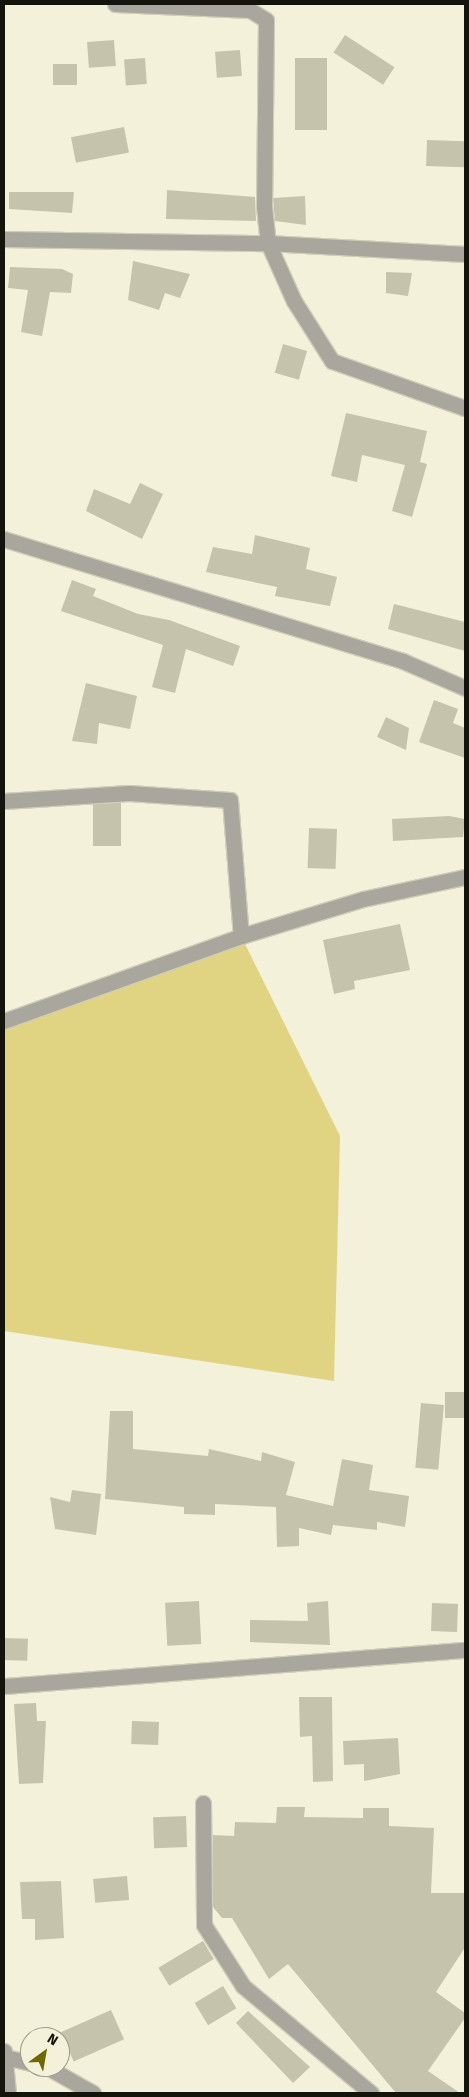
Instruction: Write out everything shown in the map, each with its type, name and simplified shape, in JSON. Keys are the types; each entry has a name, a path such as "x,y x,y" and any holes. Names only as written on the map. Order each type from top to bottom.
{"street":[{"path":"115,4 250,10 266,20 264,206 268,243 294,301 332,361 465,408"},
{"path":"4,239 268,243 465,254"},
{"path":"4,539 403,661 465,688"},
{"path":"4,801 129,793 230,800 241,936"},
{"path":"4,1021 241,936 363,900 465,877"},
{"path":"4,1686 465,1650"},
{"path":"203,1803 204,1925 243,1986 371,2093"},
{"path":"8,2093 4,2054 20,2060"},
{"path":"65,2077 93,2093"}],"shaded area":[{"path":"241,936 340,1136 334,1381 4,1331 4,1021"}],"building":[{"path":"345,35 394,67 383,85 334,53"},
{"path":"114,40 116,66 89,68 87,42"},
{"path":"240,50 242,76 217,78 215,52"},
{"path":"145,58 147,84 126,85 124,59"},
{"path":"295,58 327,58 327,130 295,130"},
{"path":"53,64 77,64 77,85 53,85"},
{"path":"124,127 129,153 76,163 71,137"},
{"path":"427,140 465,141 464,167 426,166"},
{"path":"167,190 255,197 256,221 166,219"},
{"path":"9,192 74,192 72,213 9,209"},
{"path":"305,196 306,225 275,221 273,198"},
{"path":"133,261 190,274 180,298 165,293 159,310 128,300"},
{"path":"10,267 62,269 73,274 71,293 50,292 42,336 21,332 28,290 8,288"},
{"path":"386,272 412,273 408,296 386,293"},
{"path":"283,344 307,351 299,380 275,373"},
{"path":"346,413 427,431 420,462 427,464 412,517 392,511 405,465 362,455 357,482 331,476"},
{"path":"140,483 163,494 142,539 86,511 94,489 130,504"},
{"path":"255,535 310,548 306,569 337,577 330,606 275,596 277,587 206,572 213,547 252,554"},
{"path":"72,580 96,589 93,596 138,614 169,620 240,646 233,666 186,649 175,693 152,687 163,645 61,611"},
{"path":"394,604 465,622 465,651 388,629"},
{"path":"86,683 137,696 130,729 99,723 97,744 72,741"},
{"path":"434,700 458,709 453,723 465,728 465,758 419,742"},
{"path":"386,717 409,728 406,750 377,737"},
{"path":"93,803 121,803 121,846 93,846"},
{"path":"449,816 465,819 463,837 393,841 392,819"},
{"path":"309,828 337,829 336,869 308,868"},
{"path":"400,924 410,970 354,981 355,989 334,994 323,940"},
{"path":"445,1392 465,1392 465,1418 445,1418"},
{"path":"421,1403 444,1405 438,1470 415,1468"},
{"path":"110,1411 133,1411 133,1449 208,1456 209,1449 261,1461 262,1452 295,1462 286,1495 333,1506 342,1459 373,1465 369,1490 409,1496 405,1527 377,1522 377,1530 333,1525 331,1535 299,1528 299,1546 277,1547 276,1507 215,1504 215,1515 184,1514 184,1507 105,1499"},
{"path":"72,1490 101,1494 96,1535 55,1529 50,1497 70,1502"},
{"path":"199,1601 201,1644 167,1646 165,1603"},
{"path":"328,1601 330,1645 250,1642 250,1620 308,1621 307,1603"},
{"path":"432,1603 458,1604 457,1632 431,1631"},
{"path":"4,1638 28,1639 27,1661 4,1660"},
{"path":"299,1697 332,1697 333,1781 313,1782 312,1736 300,1737"},
{"path":"36,1703 37,1721 46,1721 43,1783 19,1784 14,1704"},
{"path":"132,1721 159,1722 158,1745 131,1744"},
{"path":"398,1738 400,1774 364,1781 364,1764 344,1765 343,1741"},
{"path":"277,1807 305,1807 304,1817 363,1818 363,1808 389,1808 389,1826 434,1828 431,1893 464,1893 464,1949 436,1992 465,2013 465,2018 428,2071 460,2093 396,2093 288,1964 269,1979 232,1918 222,1918 213,1907 213,1835 234,1836 235,1822 276,1823"},
{"path":"186,1816 187,1847 154,1848 153,1817"},
{"path":"127,1876 129,1900 95,1903 93,1879"},
{"path":"61,1881 64,1938 35,1940 35,1919 22,1919 20,1882"},
{"path":"203,1941 214,1959 169,1986 158,1968"},
{"path":"223,1986 236,2008 208,2025 195,2003"},
{"path":"111,2010 124,2039 74,2062 70,2053 70,2028"},
{"path":"248,2011 310,2067 293,2083 236,2023"}]}
